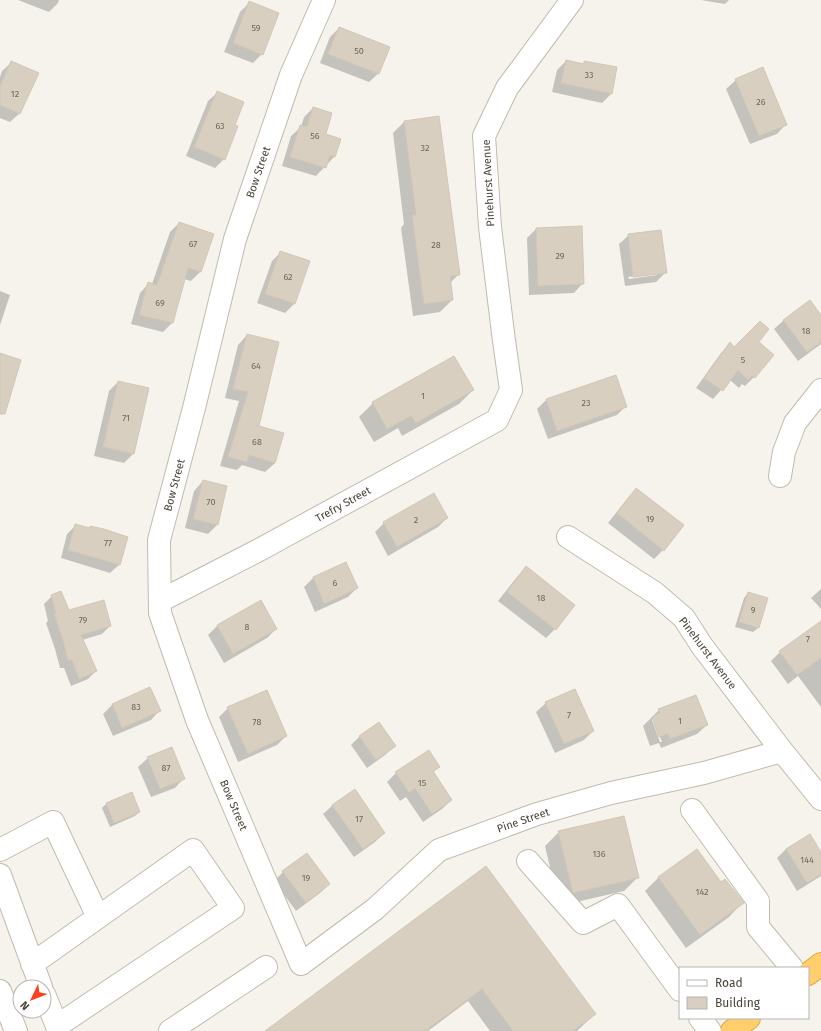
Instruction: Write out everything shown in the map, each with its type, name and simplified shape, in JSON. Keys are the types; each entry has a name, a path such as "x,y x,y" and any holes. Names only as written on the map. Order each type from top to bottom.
{"highway":[{"path":"809,973 821,964"},
{"path":"732,1031 748,1019"}],"street":[{"name":"Bow Street","path":"301,964 197,720 160,613 159,540 194,408 235,239 291,75 324,0"},
{"name":"Pinehurst Avenue","path":"511,390 490,227 484,136 507,88 572,0"},
{"name":"Trefry Street","path":"160,601 259,550 497,420 511,390"},
{"path":"780,476 784,452 795,423 821,390"},
{"name":"Pinehurst Avenue","path":"568,537 655,593 684,618 702,646 782,751 821,799"},
{"name":"Pine Street","path":"301,964 375,909 439,850 537,814 612,793 704,773 782,751"},
{"path":"692,810 758,901 758,927 791,967"},
{"path":"0,850 53,822 98,917"},
{"path":"32,964 193,850 233,908 58,1028 52,1013"},
{"path":"528,861 584,923 618,905 679,989"},
{"path":"0,875 38,979"},
{"path":"170,1031 266,967"},
{"path":"0,991 16,1031"},
{"path":"701,1019 710,1031"}],"building":[{"path":"249,1 279,13 263,55 233,43"},
{"path":"339,27 390,47 379,74 328,54"},
{"path":"566,60 584,64 584,61 617,67 612,94 561,83"},
{"path":"11,61 39,73 20,114 0,105 0,87"},
{"path":"763,67 787,125 759,136 735,79"},
{"path":"217,91 244,102 235,125 238,126 225,160 194,147"},
{"path":"313,107 332,113 326,134 341,139 335,157 330,155 326,168 290,157 300,125 307,127"},
{"path":"439,116 460,275 450,276 453,300 424,304 412,215 416,215 404,121"},
{"path":"179,222 214,234 201,272 188,268 173,323 139,315 148,282 157,285"},
{"path":"582,226 584,284 538,286 536,228"},
{"path":"661,230 667,273 633,277 628,234"},
{"path":"280,251 310,261 295,304 265,294"},
{"path":"810,300 821,315 821,342 807,352 783,320"},
{"path":"760,321 769,329 759,342 774,355 755,378 752,376 748,380 738,370 723,391 704,378 730,342 734,347"},
{"path":"247,334 279,342 259,426 284,433 275,463 249,455 247,462 228,457 248,392 233,389"},
{"path":"0,353 21,360 5,414 0,414"},
{"path":"454,356 474,390 416,423 411,416 387,429 372,402"},
{"path":"616,375 627,407 557,431 546,399"},
{"path":"118,381 149,388 134,454 103,447"},
{"path":"203,480 227,486 218,525 193,519"},
{"path":"636,488 684,525 664,551 617,513"},
{"path":"434,493 448,518 397,547 383,522"},
{"path":"75,524 90,528 90,526 104,529 128,537 120,565 68,550"},
{"path":"346,562 358,588 324,604 313,577"},
{"path":"526,566 575,605 556,630 507,592"},
{"path":"61,591 69,610 104,600 111,626 81,635 97,671 79,679 72,660 68,661 63,640 54,614 56,613 51,595"},
{"path":"748,592 768,598 759,628 739,622"},
{"path":"261,600 277,629 233,654 217,625"},
{"path":"821,621 821,658 797,675 779,651"},
{"path":"150,687 161,711 122,728 112,704"},
{"path":"575,689 594,731 564,744 545,702"},
{"path":"267,690 287,736 248,754 227,707"},
{"path":"696,695 708,725 670,739 668,734 659,737 652,717 660,713 658,709"},
{"path":"379,722 396,746 376,760 359,736"},
{"path":"172,747 185,779 160,789 147,757"},
{"path":"429,750 440,767 433,771 452,800 432,814 415,788 409,793 395,772"},
{"path":"355,789 385,833 363,849 332,805"},
{"path":"132,792 140,812 114,823 106,803"},
{"path":"624,816 639,878 573,893 558,831"},
{"path":"810,834 821,852 821,874 807,883 786,849"},
{"path":"697,849 721,882 725,879 744,903 700,935 658,877"},
{"path":"307,853 330,884 306,903 282,871"},
{"path":"486,866 596,1014 573,1031 513,1031 482,989 425,1031 265,1031"}]}
